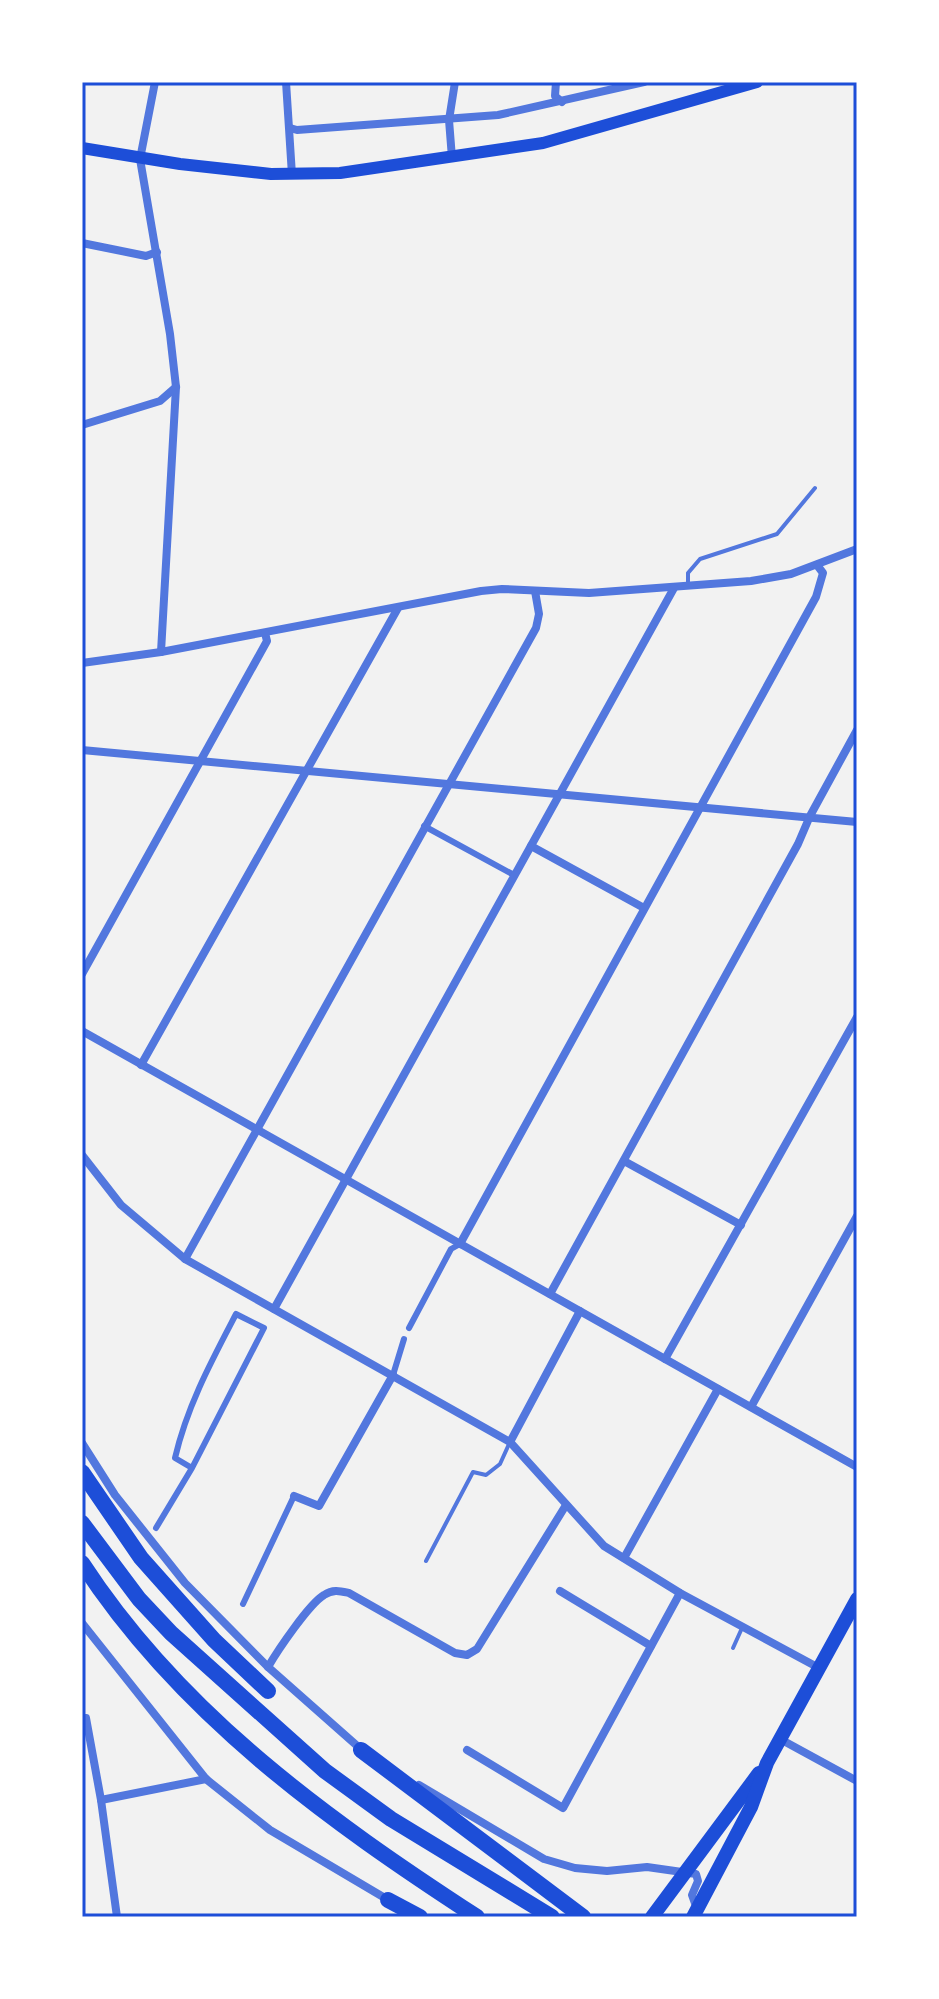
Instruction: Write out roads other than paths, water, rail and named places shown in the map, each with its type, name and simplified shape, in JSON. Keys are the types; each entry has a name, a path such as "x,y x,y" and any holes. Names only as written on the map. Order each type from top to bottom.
{"highway":[{"path":"82,1472 141,1558 214,1640 268,1691"},
{"path":"82,1523 139,1599 171,1633 325,1771 391,1819 552,1917"},
{"path":"82,1563 150,1653 224,1731 379,1853 477,1917"},
{"path":"361,1750 577,1913"},
{"path":"388,1900 420,1917"}],"main road":[{"path":"82,148 140,159 292,175 340,173 543,143 757,82"},
{"path":"695,1913 751,1807 767,1763 857,1599"},
{"path":"652,1917 767,1763"}],"street":[{"path":"155,82 140,159 176,387 161,652"},
{"path":"286,82 292,175"},
{"path":"452,158 449,120 455,82"},
{"path":"556,82 555,96 562,102"},
{"path":"290,128 297,130 498,115 644,82"},
{"path":"82,243 146,256 157,252"},
{"path":"82,425 160,401 176,387"},
{"path":"82,663 161,652 481,591 589,593 772,578 857,549"},
{"path":"409,1328 451,1249 460,1244 821,587 823,573 817,565"},
{"path":"274,1309 674,588"},
{"path":"185,1259 536,628 539,614 535,591"},
{"path":"141,1065 398,608"},
{"path":"82,974 267,641 265,633"},
{"path":"550,1294 798,844 857,730"},
{"path":"82,750 857,822"},
{"path":"424,826 514,875"},
{"path":"531,846 644,908"},
{"path":"665,1359 857,1017"},
{"path":"82,1031 857,1467"},
{"path":"82,1155 121,1205 185,1259 510,1442 604,1546 680,1593 819,1668"},
{"path":"624,1161 741,1225"},
{"path":"751,1407 857,1216"},
{"path":"510,1442 580,1311"},
{"path":"156,1528 192,1468 264,1328 236,1314 205,1374 181,1433 175,1458 192,1468"},
{"path":"243,1604 294,1496 319,1506 393,1375 404,1339"},
{"path":"624,1558 718,1389"},
{"path":"82,1443 115,1495 185,1583 268,1667 361,1750 544,1859 575,1868 607,1871 647,1867 696,1874 698,1881 692,1895 695,1913"},
{"path":"268,1667 323,1595 336,1590 349,1593 455,1653 467,1655 477,1649 566,1505"},
{"path":"560,1591 651,1646"},
{"path":"467,1750 563,1808 680,1593"},
{"path":"82,1623 206,1779 270,1830 388,1900 409,1917"},
{"path":"86,1718 117,1917"},
{"path":"780,1739 857,1781"},
{"path":"101,1800 206,1779"}],"lane":[{"path":"689,586 688,573 700,559 777,534 815,488"},
{"path":"426,1561 473,1472 486,1475 500,1464 510,1442"},
{"path":"733,1648 743,1627"}]}
